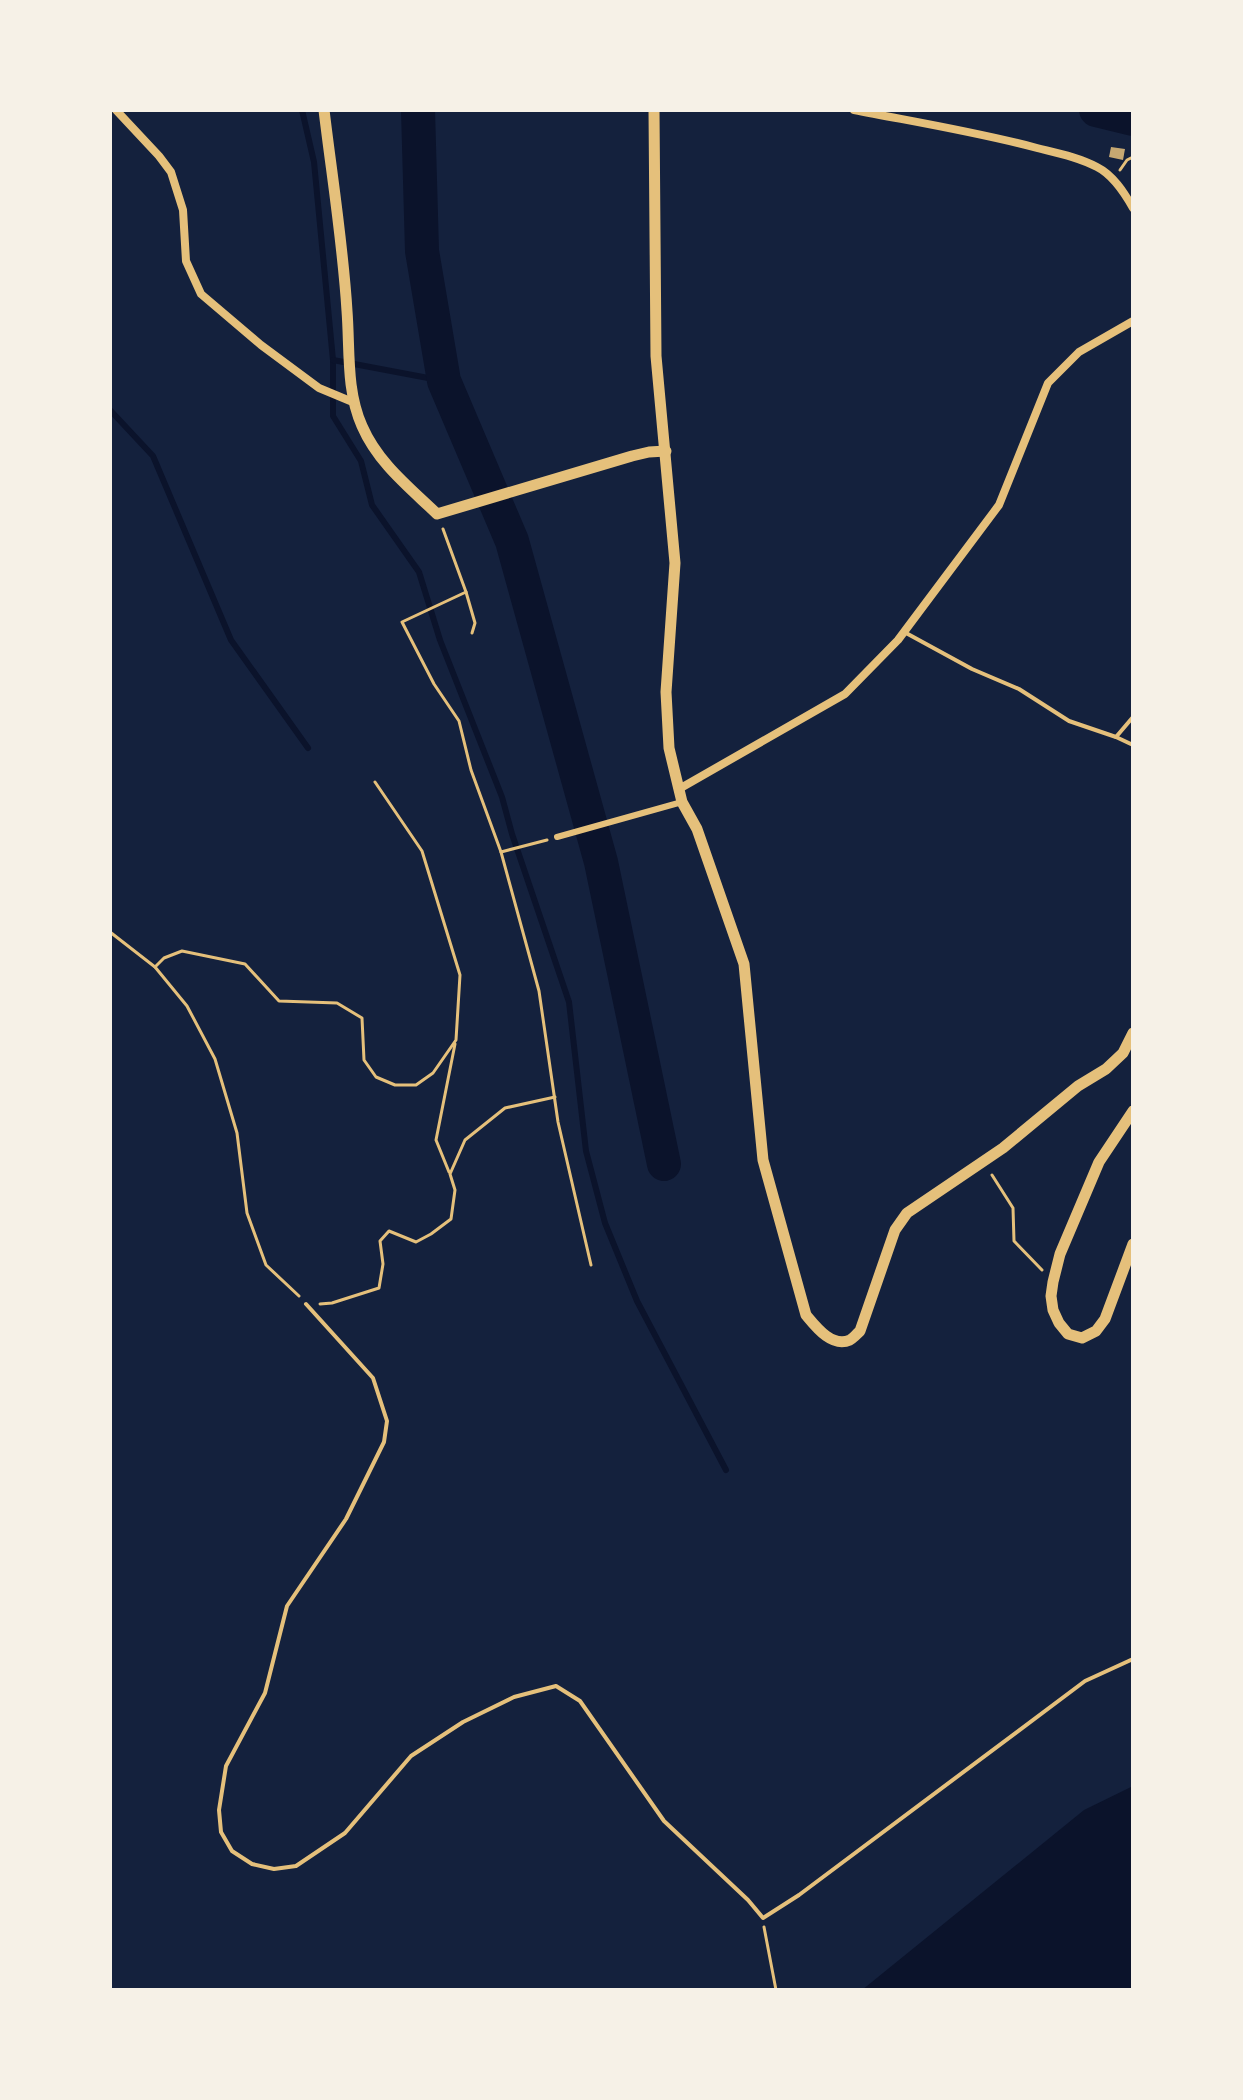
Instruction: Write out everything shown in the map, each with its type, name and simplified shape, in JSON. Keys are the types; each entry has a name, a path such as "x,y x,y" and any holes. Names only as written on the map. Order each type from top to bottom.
{"street":[{"path":"116,110 171,172 183,210 186,261 201,294 261,345 319,388 355,403"},
{"path":"324,110 347,310 350,378 362,427 384,464 437,514 632,456 666,451"},
{"path":"654,110 656,356 675,563 666,692 669,748 682,802 697,829 744,964 763,1160 806,1315 820,1332 836,1342 851,1340 860,1331 895,1230 907,1213 1003,1148 1078,1086 1106,1069 1123,1053 1133,1033"},
{"path":"854,110 1080,159 1114,180 1133,208"},
{"path":"679,789 845,694 898,640 999,505 1048,383 1079,352 1133,321"},
{"path":"557,837 682,802"},
{"path":"1133,1111 1099,1162 1060,1254 1051,1296 1053,1310 1068,1334 1082,1338 1096,1331 1105,1319 1133,1244"}],"lane":[{"path":"904,632 972,669 1019,689 1069,721 1133,745"},
{"path":"1116,737 1133,717"},
{"path":"306,1304 373,1378 387,1421 384,1442 346,1519 287,1606 265,1693 226,1766 219,1810 221,1832 232,1851 252,1864 274,1869 296,1866 345,1833 411,1756 489,1709 514,1697 556,1686 580,1701 664,1821 763,1918 799,1895 1085,1681 1133,1659"}],"path":[{"path":"1114,180 1127,160 1133,157"},
{"path":"437,514 466,592 475,623 472,633"},
{"path":"466,592 402,622 434,684 459,721 471,770 501,852 539,991 558,1122 591,1265"},
{"path":"110,932 155,967 187,1006 215,1059 237,1133 247,1213 266,1265 306,1304 332,1303 379,1288 383,1264 380,1241 389,1231 416,1242 451,1219 455,1190 436,1140 456,1040 460,975 422,851 375,782"},
{"path":"501,852 557,837"},
{"path":"155,967 164,958 182,951 245,964 279,1001 337,1003 362,1018 364,1060 376,1077 395,1085 416,1085 433,1073 456,1040"},
{"path":"450,1174 465,1140 505,1108 555,1097"},
{"path":"983,1162 1013,1208 1014,1241 1053,1282"},
{"path":"763,1918 776,1990"}],"water":[{"path":"1133,1786 1133,1990 862,1990 1084,1810"}],"building":[{"path":"1111,147 1125,149 1123,160 1109,157"}],"waterway":[{"path":"302,110 314,162 333,360 333,416 361,461 372,505 419,572 440,640 502,797 569,1002 586,1151 605,1223 637,1301 726,1470"},
{"path":"418,110 422,251 444,381 512,541 601,862 664,1164"},
{"path":"1096,110 1133,119"},
{"path":"333,360 444,381"},
{"path":"110,410 153,456 231,640 308,748"}]}
